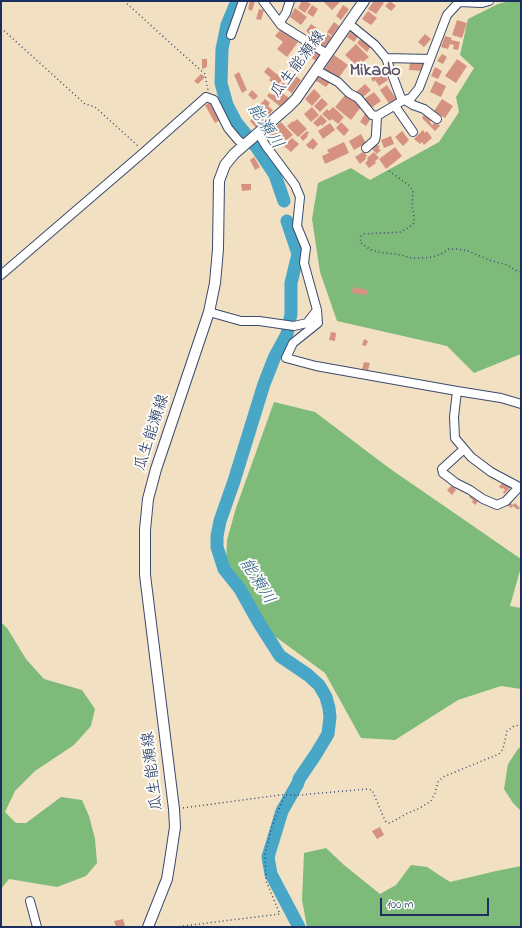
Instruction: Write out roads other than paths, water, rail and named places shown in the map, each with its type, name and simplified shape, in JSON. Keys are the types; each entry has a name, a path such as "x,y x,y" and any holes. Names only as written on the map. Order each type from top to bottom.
{"main road":[{"name":"瓜生能瀬線","path":"148,927 167,879 175,827 145,575 145,530 148,499 156,469 209,312 215,283 218,249 219,180 225,165 234,154 296,99 364,1"}],"street":[{"path":"231,35 243,1"},
{"path":"264,1 281,24 327,54"},
{"path":"280,22 286,13 290,1"},
{"path":"316,70 338,82 358,98 372,115 377,116 404,100 411,98 419,88 447,15 459,2 482,3 489,1"},
{"path":"348,23 375,45 386,58 404,100 424,109 438,119"},
{"path":"386,58 430,59"},
{"path":"1,275 206,97 214,100 228,128 244,145"},
{"path":"395,106 413,132"},
{"path":"366,148 375,140 377,116"},
{"path":"258,133 295,185 300,197 297,226 306,248 304,263 317,310 318,322 293,343 286,358 316,366 501,398 521,404"},
{"path":"209,312 241,321 259,321 294,326 306,323 317,310"},
{"path":"457,391 454,416 455,438 471,457 486,468 520,488 506,501 497,505 483,499 456,483 443,473 442,469 464,449"},
{"path":"30,901 37,927"}],"waterway":[{"name":"能瀬川","path":"237,1 227,25 222,49 221,83 227,105 236,122 257,148 275,175 284,201"},
{"name":"能瀬川","path":"287,221 298,254 291,283 291,314 287,334 275,356 264,384 220,521 217,536 217,547 224,569 240,589 280,656 308,675 319,685 326,697 329,708 330,717 328,734 299,779 282,811 268,857 271,874 299,927"}],"district":[{"name":"Mikado","path":"375,72"}]}
